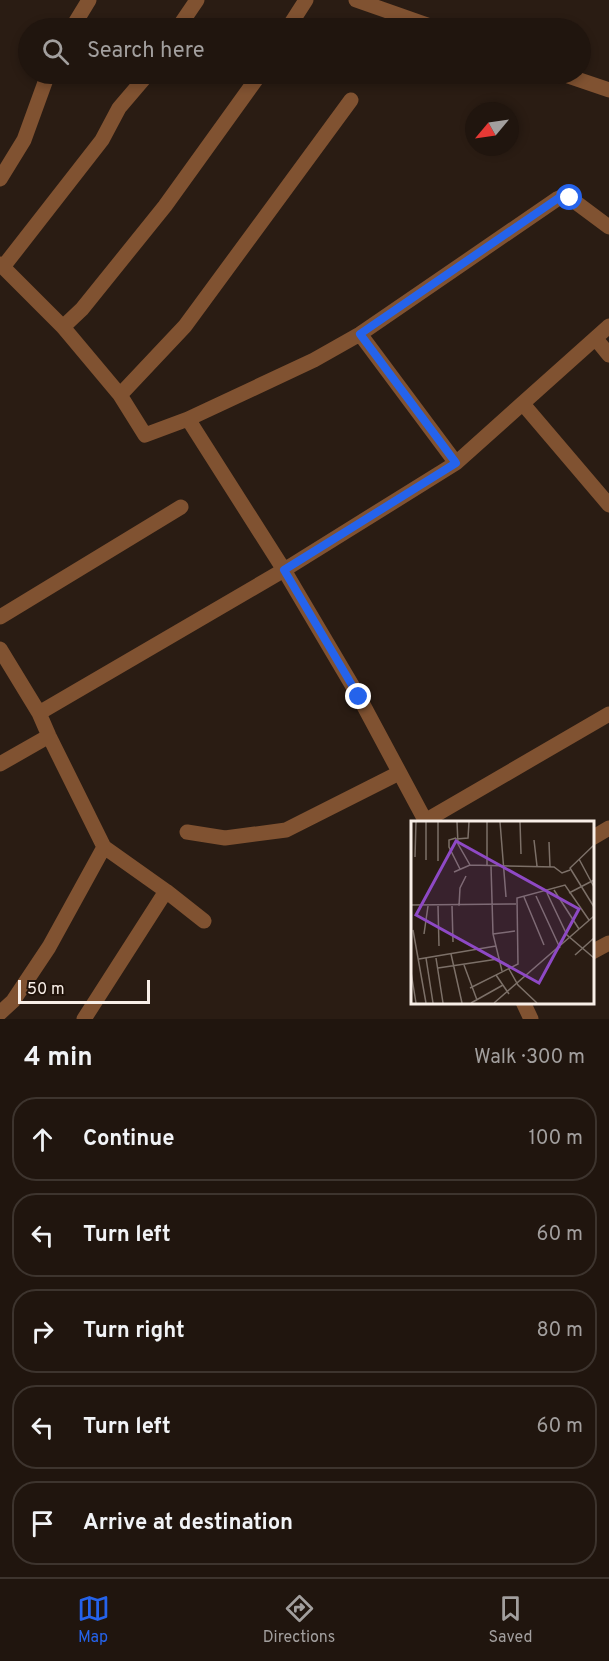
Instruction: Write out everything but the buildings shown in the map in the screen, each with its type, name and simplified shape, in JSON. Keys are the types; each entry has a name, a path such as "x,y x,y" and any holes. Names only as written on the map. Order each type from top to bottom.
{"street":[{"path":"78,18 89,0"},
{"path":"185,18 197,0"},
{"path":"294,18 306,0"},
{"path":"356,0 407,18"},
{"path":"0,178 24,140 44,84"},
{"path":"139,84 119,108 102,140 2,265 63,327 120,395 146,435 188,419 314,360 360,334 557,199 564,196 570,198 609,227"},
{"path":"63,327 82,309 165,206 253,84"},
{"path":"591,84 609,90"},
{"path":"120,395 185,326 351,100"},
{"path":"39,713 284,570 456,463 609,326"},
{"path":"360,334 456,463"},
{"path":"596,339 609,355"},
{"path":"524,404 609,505"},
{"path":"188,419 284,570 359,697 425,821"},
{"path":"0,617 181,507"},
{"path":"0,649 39,713 104,847 204,921"},
{"path":"428,821 609,714"},
{"path":"0,764 49,736"},
{"path":"187,832 225,837 286,830 399,773"},
{"path":"594,837 609,828"},
{"path":"0,1013 13,1001 49,947 104,847"},
{"path":"84,1019 166,891"},
{"path":"594,951 609,943"},
{"path":"524,1004 531,1019"}],"route":[{"path":"359,697 284,570 456,463 360,334 557,199 564,196 570,198"}]}
